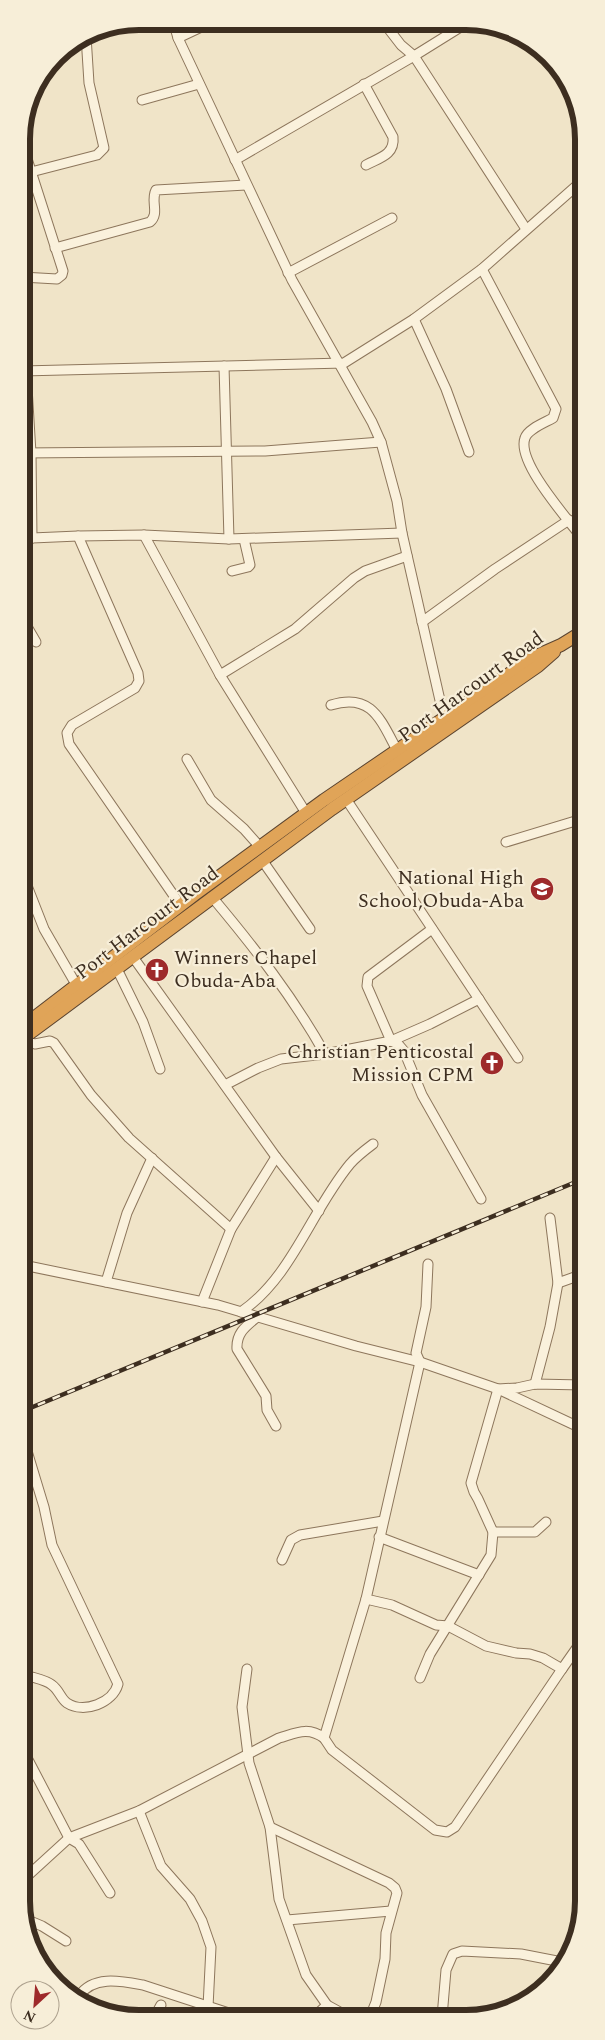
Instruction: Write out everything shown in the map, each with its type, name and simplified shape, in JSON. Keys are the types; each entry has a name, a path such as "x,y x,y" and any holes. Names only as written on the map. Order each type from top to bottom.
{"highway":[{"path":"561,645 575,640"},
{"name":"Port Harcourt Road","path":"30,1029 117,969 212,897 306,813 534,658 561,645"},
{"name":"Port Harcourt Road","path":"30,1028 77,986 181,906 346,799 538,666 561,645"}],"street":[{"path":"175,30 288,273 381,442 397,501 402,533 444,718"},
{"path":"178,38 195,30"},
{"path":"390,30 414,56 526,228"},
{"path":"235,160 456,30"},
{"path":"31,172 97,155 104,148 89,83 86,43"},
{"path":"142,100 200,84"},
{"path":"364,84 393,137 394,144 392,150 387,154 366,165"},
{"path":"30,168 63,271 60,278 30,278"},
{"path":"55,248 150,222 155,214 153,194 156,190 246,184"},
{"path":"30,371 339,364 348,362 414,319 482,269 526,228 575,187"},
{"path":"288,273 392,218"},
{"path":"482,269 556,409 553,418 530,431 525,438 524,445 530,466 544,490 575,528"},
{"path":"414,319 446,389 469,452"},
{"path":"224,366 230,540"},
{"path":"30,453 264,451 381,442"},
{"path":"30,510 32,538 144,535 230,540 402,533"},
{"path":"422,622 495,569 569,520"},
{"path":"144,535 220,675 306,813"},
{"path":"78,536 138,673 138,680 134,688 72,725 67,733 70,744 181,906"},
{"path":"232,571 250,566 244,539"},
{"path":"220,675 295,629 354,578 365,571 407,556"},
{"path":"30,632 36,642"},
{"path":"331,705 340,702 350,702 362,704 372,709 379,717 397,750"},
{"path":"187,759 211,800 244,829 310,929"},
{"path":"346,799 518,1058"},
{"path":"506,842 575,821"},
{"path":"30,894 44,929 77,986"},
{"path":"212,897 257,950 303,1015 325,1054"},
{"path":"432,929 372,973 366,980 392,1041 398,1044 404,1051 422,1095 481,1199"},
{"path":"133,957 276,1158 319,1211"},
{"path":"117,969 143,1022 160,1069"},
{"path":"225,1085 269,1063 392,1041 479,999"},
{"path":"30,1043 34,1044 50,1041 54,1043 91,1095 129,1138 231,1229"},
{"path":"241,1312 254,1304 278,1275 349,1165 373,1144"},
{"path":"106,1282 127,1213 152,1158"},
{"path":"202,1302 231,1229 276,1158"},
{"path":"534,1384 550,1327 558,1283 550,1218"},
{"path":"324,1738 366,1599 420,1362 416,1353 426,1307 428,1264"},
{"path":"30,1266 202,1302 356,1346 420,1362 498,1389 575,1425"},
{"path":"558,1283 575,1277"},
{"path":"257,1317 238,1336 236,1348 266,1396 268,1410 276,1426"},
{"path":"498,1389 517,1388 534,1384 575,1385"},
{"path":"420,1678 430,1654 491,1555 493,1532 471,1483 498,1389"},
{"path":"30,1461 44,1507 52,1545 118,1684 116,1691 108,1701 95,1706 73,1706 65,1702 54,1686 30,1677"},
{"path":"282,1560 292,1540 300,1535 383,1521"},
{"path":"493,1532 536,1532 546,1522"},
{"path":"379,1537 479,1575"},
{"path":"366,1599 392,1605 436,1625 448,1626 486,1646 543,1658 562,1669"},
{"path":"30,1874 69,1838 139,1812 279,1738 304,1731 312,1731 324,1738 332,1750 398,1802 436,1830 447,1832 455,1827 575,1650"},
{"path":"247,1669 242,1707 249,1763 270,1827 280,1899 306,1976 327,2005 336,2010"},
{"path":"30,1768 69,1838 79,1844 110,1893"},
{"path":"139,1812 161,1866 190,1899 202,1921 211,1947 208,2007"},
{"path":"270,1827 396,1888 397,1893 386,1933 386,1959 373,2010"},
{"path":"287,1920 391,1911"},
{"path":"32,1922 66,1941"},
{"path":"443,2010 446,1970 453,1954 462,1951 521,1954 557,1961"},
{"path":"81,1993 91,1984 99,1982 127,1982 143,1985 218,2010"},
{"path":"159,2010 162,2005"},
{"path":"322,2010 327,2005"}],"railway":[{"path":"30,1408 575,1182"}],"place":[{"name":"National High School,Obuda-Aba","path":"542,889"},
{"name":"Winners Chapel Obuda-Aba","path":"157,970"},
{"name":"Christian Penticostal Mission CPM","path":"492,1063"}]}
